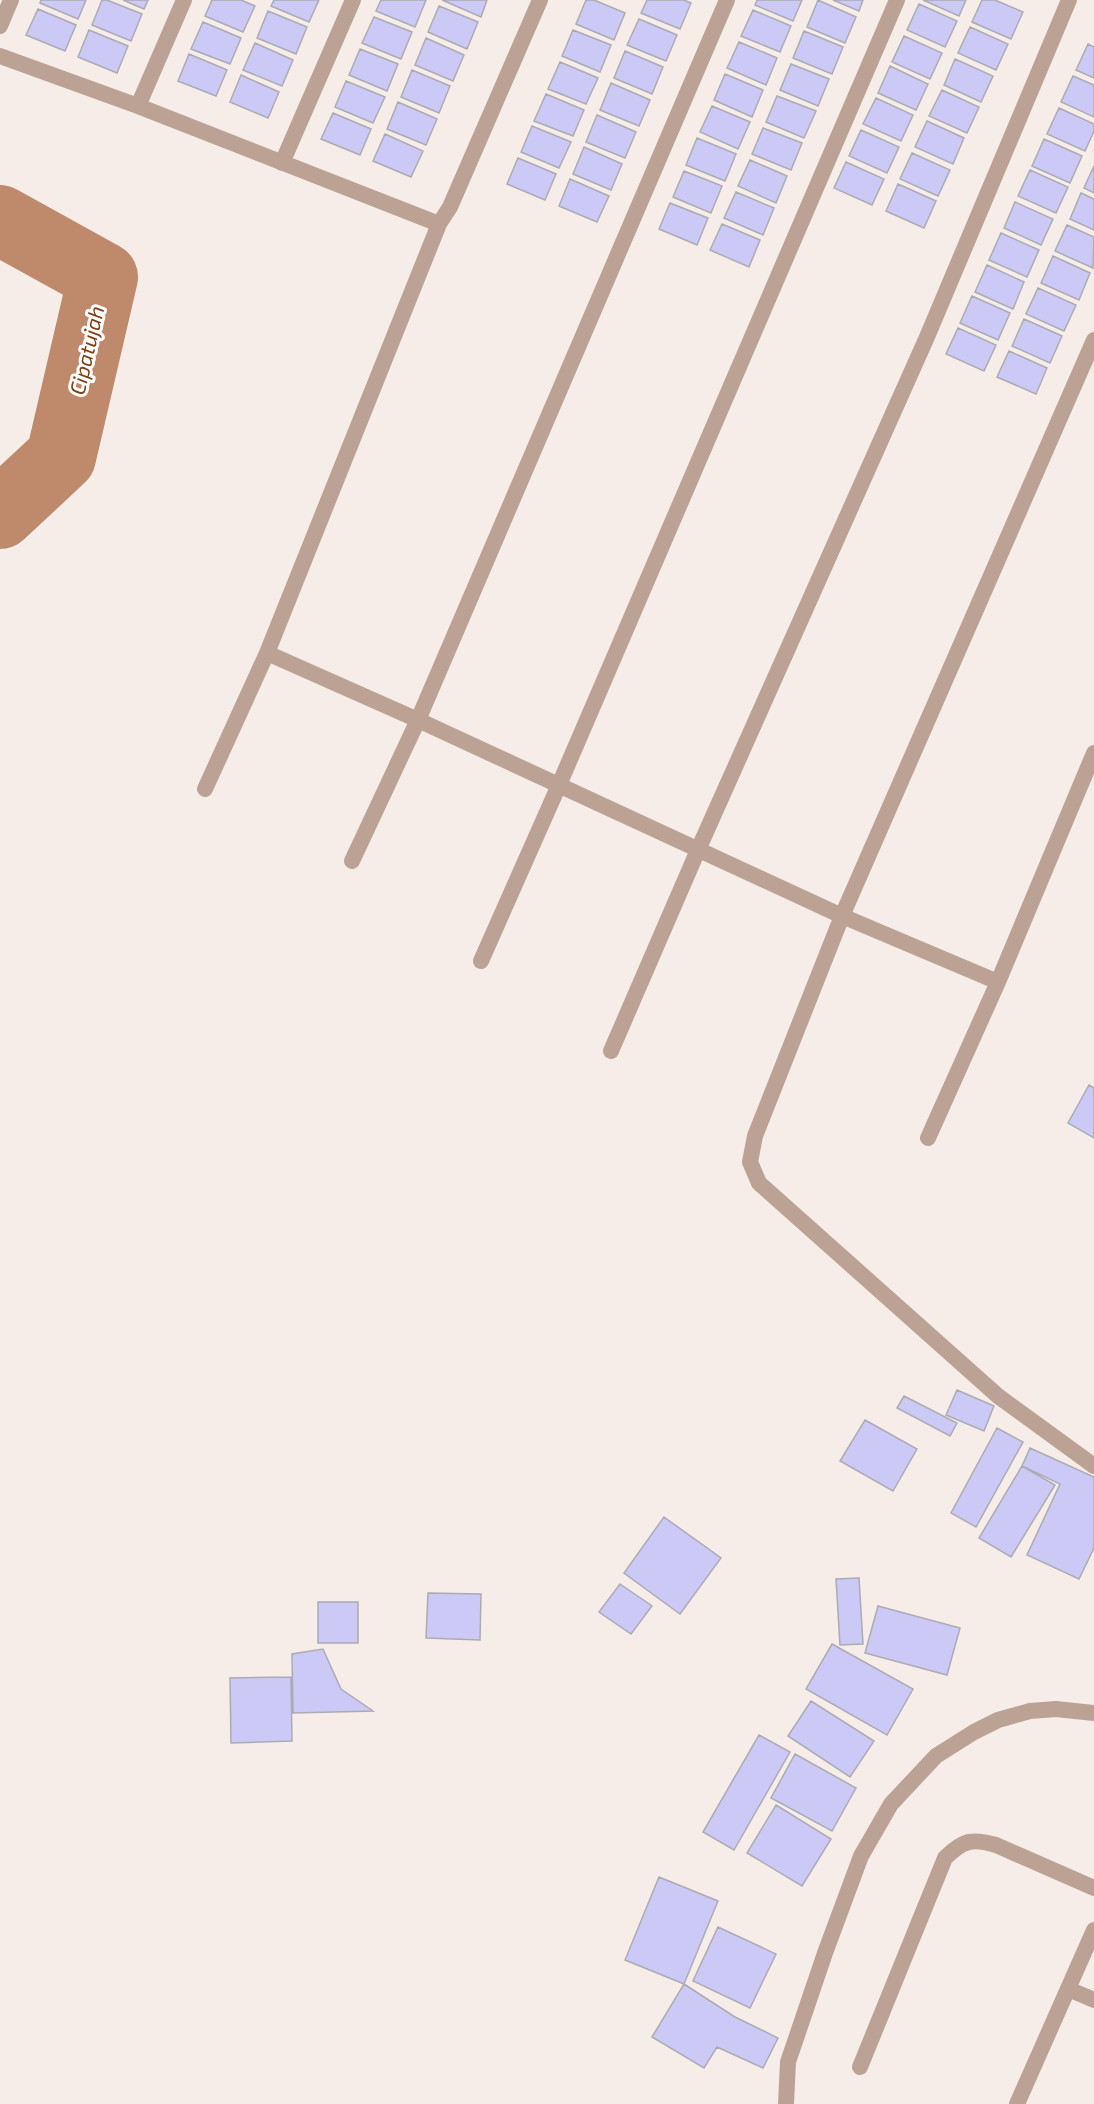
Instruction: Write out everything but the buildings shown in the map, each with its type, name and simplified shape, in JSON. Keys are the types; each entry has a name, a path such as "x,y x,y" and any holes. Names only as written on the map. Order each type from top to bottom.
{"street":[{"path":"0,26 11,0"},
{"path":"138,106 184,0"},
{"path":"282,163 353,0"},
{"path":"205,789 267,652 439,224 450,207 540,0"},
{"path":"352,861 418,720 727,0"},
{"path":"481,961 897,0"},
{"path":"611,1051 927,337 1070,0"},
{"path":"0,56 138,106 439,224"},
{"path":"1094,340 842,916 755,1136 750,1162 759,1183 998,1396 1094,1466"},
{"path":"267,652 842,916 998,982"},
{"path":"928,1138 998,982 1094,753"},
{"path":"786,2104 788,2062 825,1953 861,1856 891,1804 936,1756 998,1720 1030,1711 1056,1709 1094,1713"},
{"path":"860,2067 945,1858 956,1848 968,1841 982,1841 996,1845 1094,1888"},
{"path":"1017,2104 1094,1930"},
{"path":"1068,1989 1094,2000"}],"waterway":[{"name":"Cipatujah","path":"0,220 103,277 61,457 0,514"}]}
